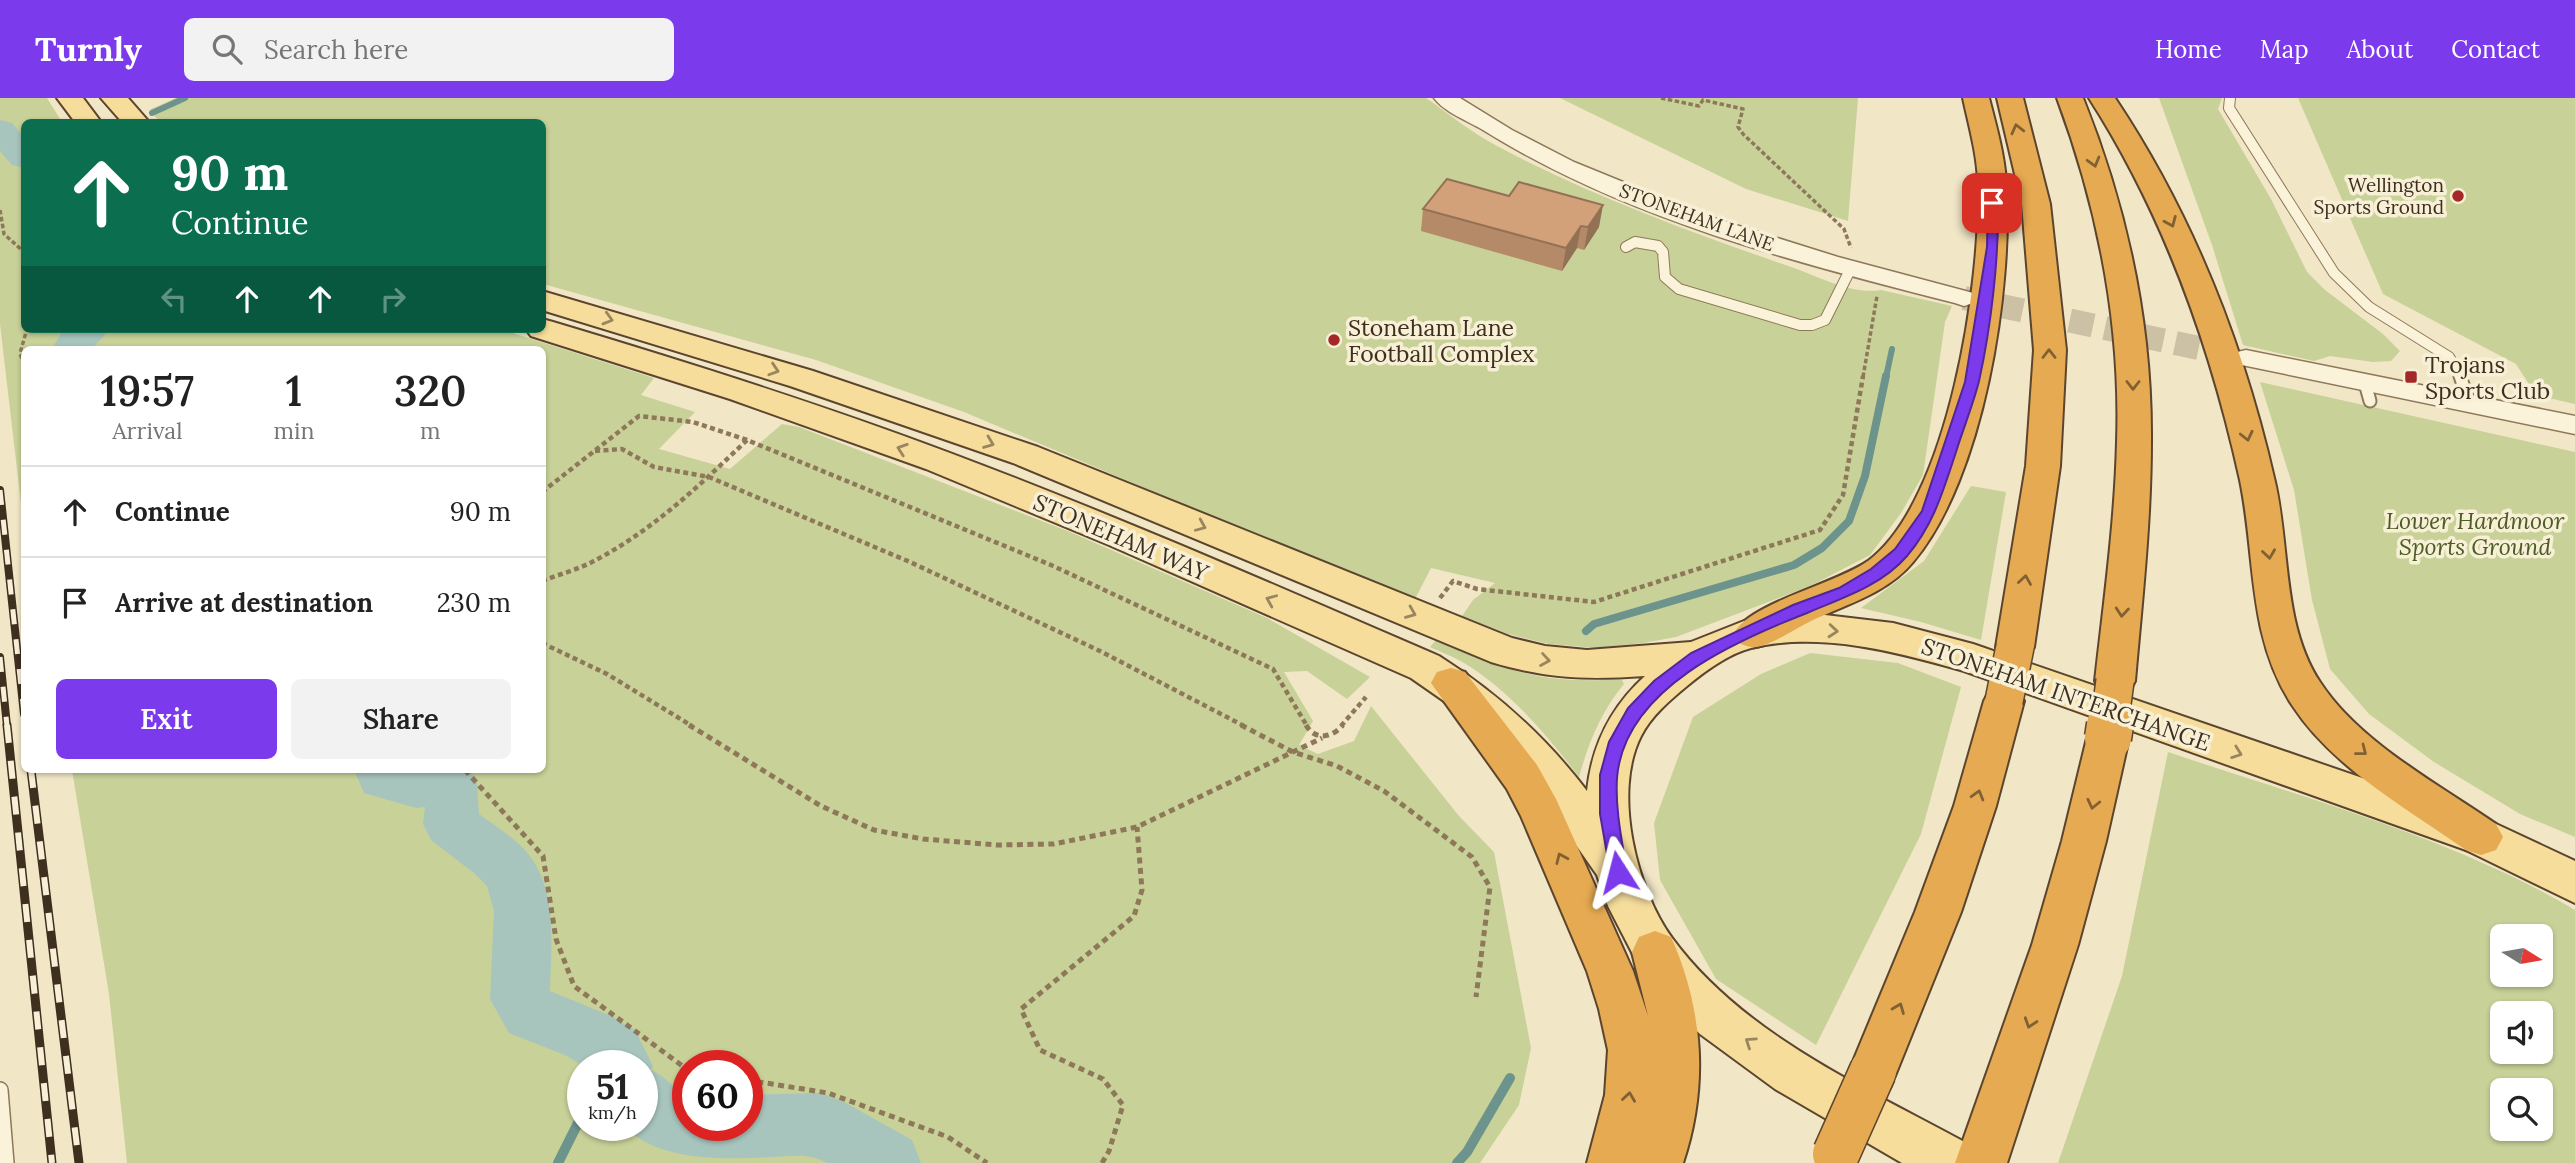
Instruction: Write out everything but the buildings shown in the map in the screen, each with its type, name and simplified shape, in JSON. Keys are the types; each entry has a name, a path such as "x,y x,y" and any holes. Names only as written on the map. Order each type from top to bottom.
{"highway":[{"path":"1753,633 1798,609 1844,592 1877,573 1900,553 1929,513 1972,382 1993,247 1992,181 1976,98"},
{"path":"1834,1159 1873,1072 1938,912 1975,806 2004,701 2015,647 2043,466 2050,350 2036,204 2010,98"},
{"path":"1987,1150 2055,945 2084,841 2108,738 2133,489 2133,368 2114,234 2087,138 2070,98"},
{"path":"2102,98 2119,122 2162,203 2203,296 2233,388 2259,486 2278,624 2287,661 2324,719 2362,751 2481,837"},
{"path":"1451,682 1522,777 1541,812 1610,971 1623,1009 1632,1050 1630,1095 1613,1163"},
{"path":"1656,952 1672,1015 1675,1054 1673,1107 1657,1163"}],"main road":[{"path":"70,98 86,119"},
{"path":"114,98 133,119"},
{"name":"STONEHAM WAY","path":"546,301 709,349 957,430 1140,500 1505,651 1545,661 1587,665 1696,657"},
{"name":"STONEHAM WAY","path":"546,330 687,373 936,461 1109,530 1424,667 1451,682 1509,727 1569,796 1618,872"},
{"name":"STONEHAM INTERCHANGE","path":"1952,1163 1807,1080 1740,1035 1694,998 1656,952 1633,911 1618,872 1608,814 1608,775 1618,742 1634,713 1660,685 1696,657 1753,633 1784,629 1909,640 1973,659 2481,837 2533,860 2575,884"}],"street":[{"name":"STONEHAM LANE","path":"1445,98 1518,143 1630,194 1753,240 1850,270 1964,298"},
{"path":"2246,358 2367,392 2469,402 2575,425"},
{"path":"2533,860 2575,872"}],"lane":[{"path":"2230,98 2229,108 2334,273 2369,307 2449,357 2458,370 2469,402"},
{"path":"1626,247 1635,242 1658,246 1663,252 1661,271 1667,280 1679,289 1800,326 1825,320 1850,270"},
{"path":"0,1090 6,1163"}],"path":[{"path":"1661,98 1699,106 1703,100 1743,109 1738,127 1743,134 1844,229 1851,244 1850,270"},
{"path":"0,210 4,234 21,250"},
{"path":"1453,581 1477,589 1594,602 1820,530 1843,495 1881,278"},
{"path":"546,489 639,416 693,422 747,440 1051,565 1273,669 1310,732 1322,737"},
{"path":"546,580 590,563 647,527 709,477 747,440"},
{"path":"595,451 622,449 654,467 709,477 983,594 1293,752 1337,766 1384,791 1472,857 1490,887 1476,996"},
{"path":"546,645 607,674 821,806 874,830 923,839 997,845 1054,844 1137,827 1322,737 1336,733 1366,697"},
{"path":"469,773 543,856 556,939 574,986 672,1058"},
{"path":"1102,1163 1110,1151 1123,1105 1103,1079 1040,1050 1021,1009 1134,916 1142,890 1137,827"},
{"path":"763,1083 828,1093 948,1137 987,1163"}],"green space":[{"path":"0,98 47,98 60,119 21,119 21,333 513,333 654,378 641,395 695,412 659,449 730,469 782,424 799,427 1070,532 1267,618 1370,677 1347,699 1307,671 1284,672 1313,721 1299,745 1318,754 1354,741 1371,706 1459,816 1494,852 1531,1048 1519,1105 1480,1163 127,1163 109,994 72,773 546,773 546,346 21,346 21,503 0,324"},
{"name":"Stoneham Lane Football Complex","path":"176,98 1426,98 1497,146 1643,213 1836,284 1859,290 1881,290 1952,306 1945,322 1923,475 1901,513 1870,555 1810,586 1676,637 1597,648 1549,644 1508,634 1462,616 1473,600 1495,583 1431,568 1414,601 964,412 816,360 546,285 546,119 157,119 149,110"},
{"path":"1560,98 1858,98 1848,221 1746,189"},
{"path":"2159,98 2222,98 2218,109 2271,199 2307,272 2400,351 2391,361 2373,362 2330,356 2314,361 2243,345 2212,245"},
{"name":"Wellington Sports Ground","path":"2298,98 2575,98 2575,404 2536,395 2516,364 2383,294"},
{"name":"Lower Hardmoor Sports Ground","path":"2260,382 2575,452 2575,837 2520,814 2434,762 2369,714 2330,669 2312,600 2294,490"},
{"path":"1971,486 2006,492 1981,640 1861,608 1924,561"},
{"path":"1436,640 1521,672 1568,680 1622,680 1624,684 1597,727 1579,777 1541,730 1512,700 1464,663 1430,647"},
{"path":"1810,653 1898,663 1961,687 1921,834 1816,1045 1716,979 1660,880 1654,823 1693,717 1761,674"},
{"path":"2168,752 2428,840 2528,884 2575,910 2575,1163 2058,1163 2122,976"}],"waterway":[{"path":"152,113 185,98"},
{"path":"0,130 21,154"},
{"path":"73,346 85,333"},
{"path":"1886,377 1892,349"},
{"path":"1586,631 1594,624 1794,565 1822,548 1849,521 1865,476 1886,376"},
{"path":"382,773 383,777 416,786 450,783 450,824 494,856 511,874 523,911 520,999 530,1013 589,1036 611,1050"},
{"path":"1457,1163 1467,1152 1510,1078"},
{"path":"658,1114 673,1125 730,1127 821,1124 889,1163"},
{"path":"558,1163 569,1141"}],"tunnel":[{"path":"1964,298 2246,358"}],"railway":[{"path":"0,490 21,686"},
{"path":"0,657 7,726"},
{"path":"7,725 52,1163"},
{"path":"31,773 79,1163"}],"place":[{"name":"Wellington Sports Ground","path":"2458,196"},
{"name":"Stoneham Lane Football Complex","path":"1334,340"},
{"name":"Trojans Sports Club","path":"2411,377"}],"route":[{"path":"1618,872 1608,814 1608,775 1618,742 1634,713 1660,685 1696,657 1723,643 1753,633 1798,609 1844,592 1877,573 1900,553 1929,513 1972,382 1993,247 1992,203"}]}
